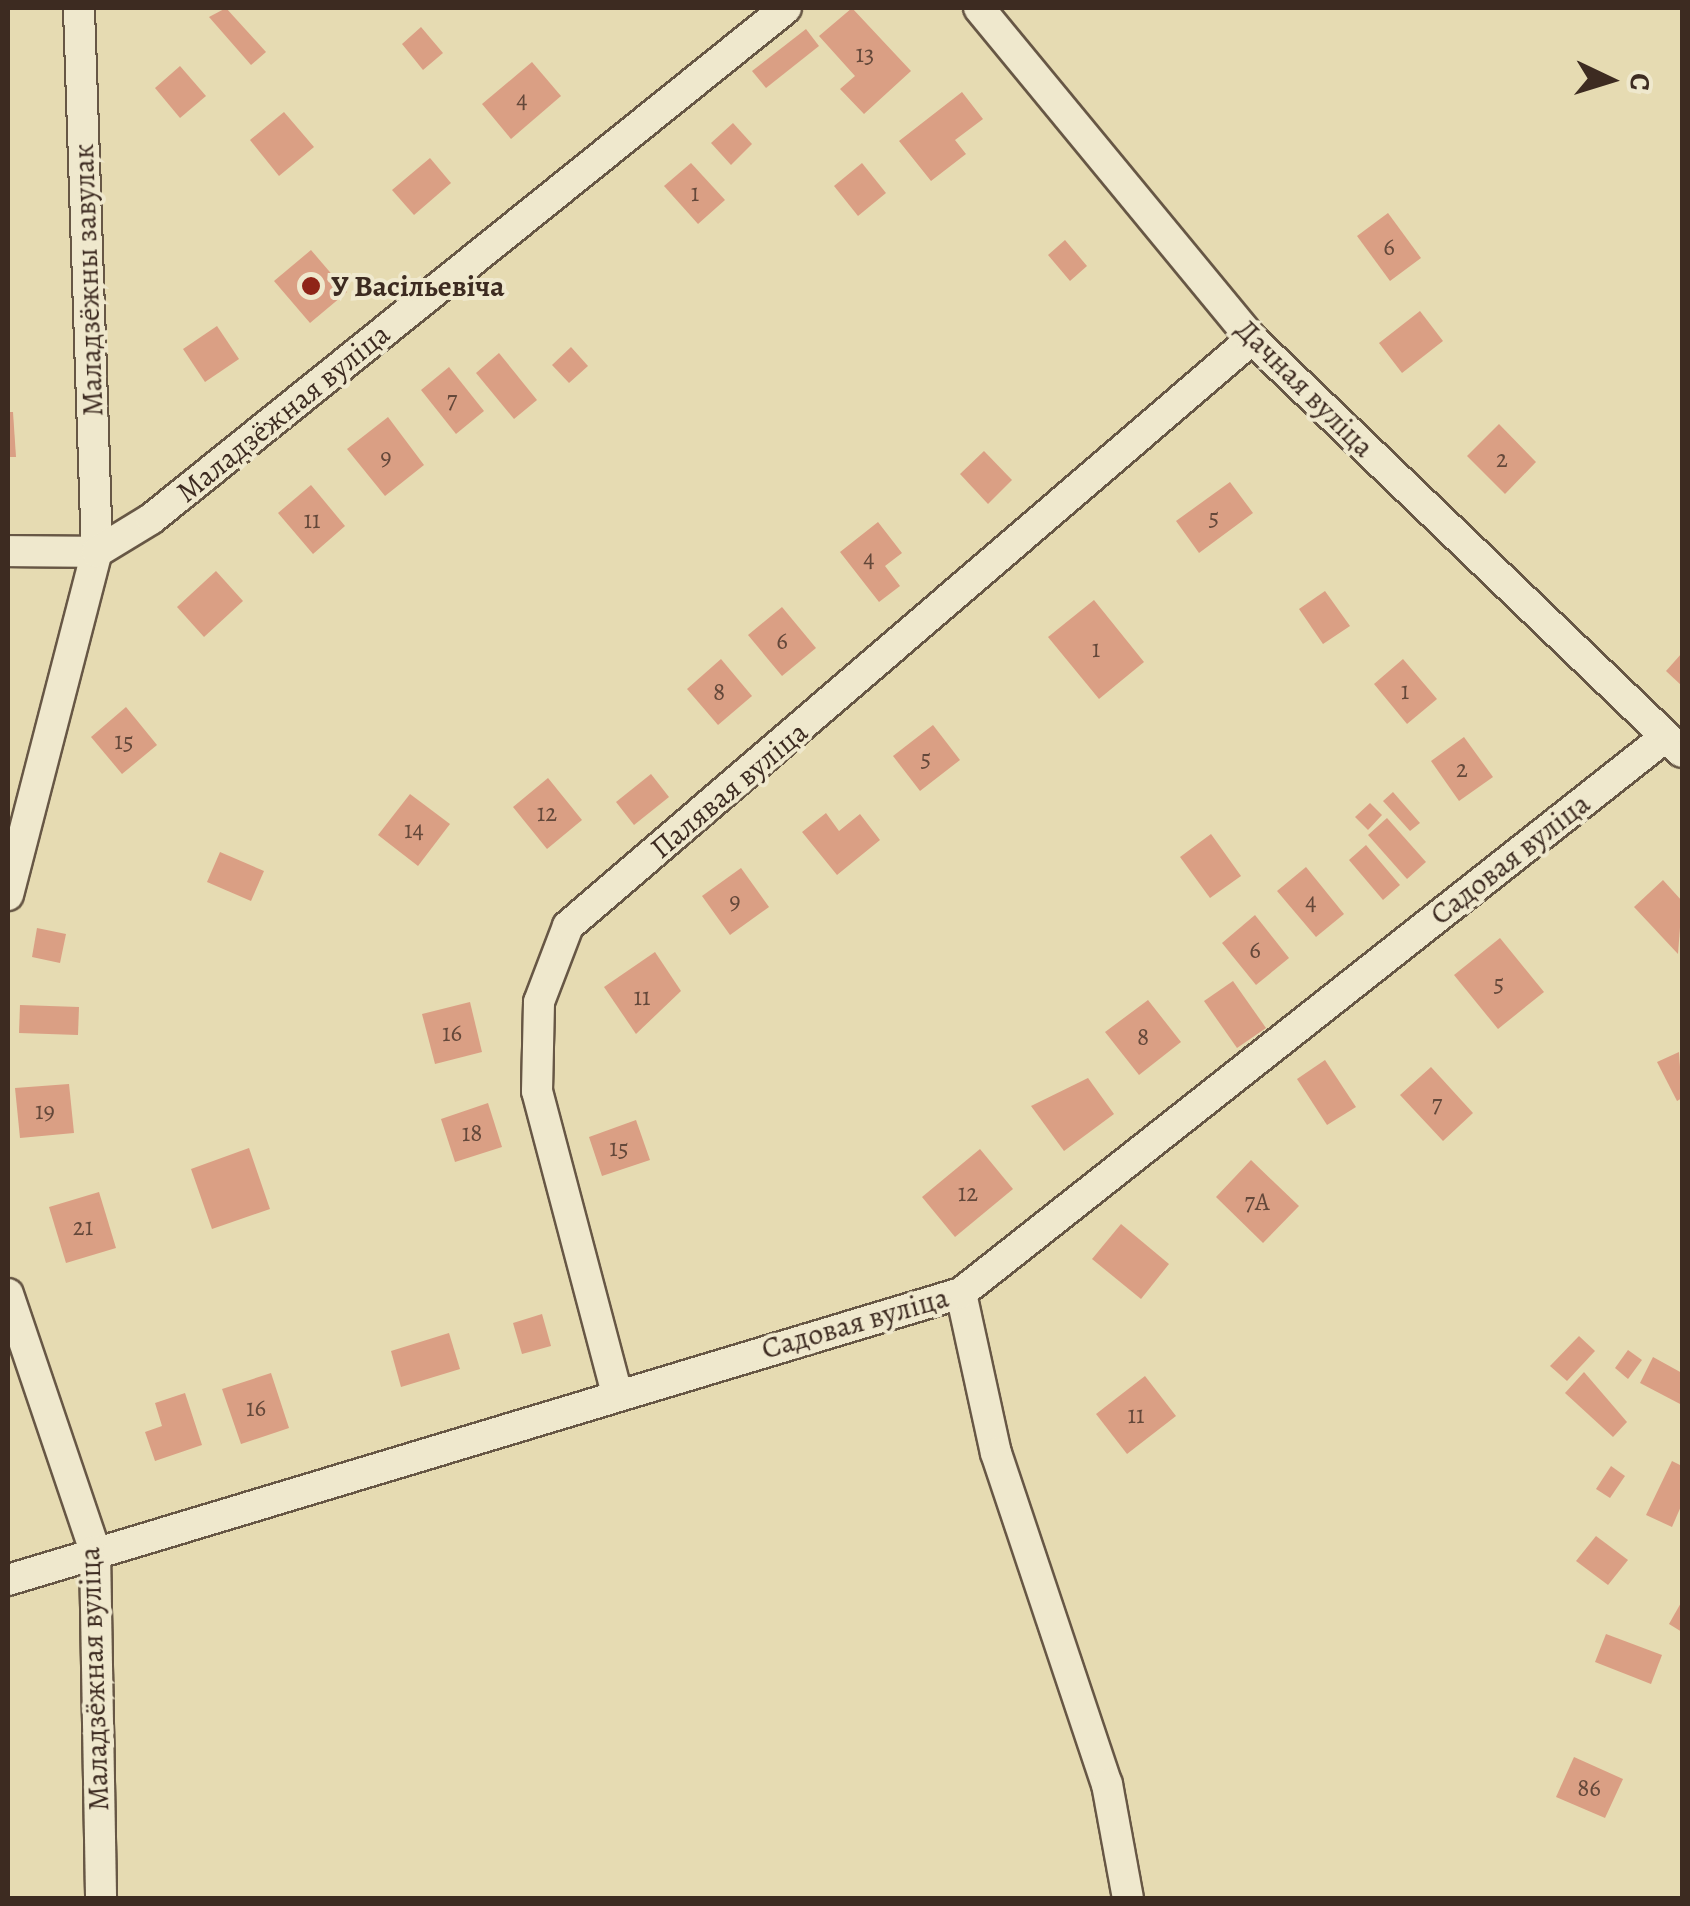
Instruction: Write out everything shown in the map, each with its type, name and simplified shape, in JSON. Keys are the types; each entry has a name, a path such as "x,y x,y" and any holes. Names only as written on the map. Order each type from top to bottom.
{"street":[{"name":"Маладзёжны завулак","path":"79,8 97,552"},
{"name":"Маладзёжная вуліца","path":"97,552 150,519 786,8"},
{"name":"Дачная вуліца","path":"978,8 1252,339 1673,745"},
{"name":"Палявая вуліца","path":"616,1390 538,1091 539,1002 568,926 1252,339"},
{"path":"8,551 97,552 8,895"},
{"name":"Садовая вуліца","path":"8,1580 616,1390 962,1293 1673,745"},
{"path":"962,1293 996,1454 1107,1784 1128,1898"},
{"name":"Маладзёжная вуліца","path":"8,1294 96,1551 101,1898"}],"building":[{"path":"226,8 266,52 251,65 209,17"},
{"path":"852,8 911,71 864,114 840,89 855,76 819,36"},
{"path":"421,27 443,53 423,70 402,44"},
{"path":"806,29 819,46 766,88 752,71"},
{"path":"532,62 561,96 511,139 482,104"},
{"path":"180,66 206,96 180,118 155,88"},
{"path":"962,92 983,119 955,140 966,154 931,181 899,141"},
{"path":"284,112 314,147 279,176 250,140"},
{"path":"733,123 752,144 731,165 711,143"},
{"path":"430,158 451,183 414,215 392,190"},
{"path":"691,163 725,200 698,224 664,186"},
{"path":"862,163 886,193 858,216 834,186"},
{"path":"1388,213 1421,258 1390,281 1357,236"},
{"path":"1065,240 1087,266 1070,281 1048,255"},
{"name":"У Васільевіча","path":"311,250 347,292 310,323 274,281"},
{"path":"1420,311 1443,341 1402,373 1379,343"},
{"path":"217,326 239,359 205,382 183,349"},
{"path":"571,347 588,366 569,383 552,365"},
{"path":"499,353 537,400 514,419 476,373"},
{"path":"449,367 484,411 456,434 421,390"},
{"path":"8,412 13,412 16,457 8,457"},
{"path":"388,417 424,465 385,496 347,449"},
{"path":"1499,424 1536,462 1505,494 1467,456"},
{"path":"984,451 1012,480 988,504 960,474"},
{"path":"1230,482 1253,513 1199,553 1176,521"},
{"path":"311,485 345,526 313,554 278,513"},
{"path":"878,522 902,553 885,566 900,586 879,602 840,552"},
{"path":"216,571 243,601 204,637 177,607"},
{"path":"1325,591 1350,626 1323,644 1299,609"},
{"path":"1094,600 1144,662 1099,699 1048,637"},
{"path":"782,607 816,648 782,676 748,635"},
{"path":"1682,653 1682,686 1666,671"},
{"path":"721,659 752,696 718,725 687,689"},
{"path":"1403,659 1437,699 1407,724 1374,684"},
{"path":"126,707 157,745 122,774 91,737"},
{"path":"933,725 960,760 920,791 893,756"},
{"path":"1464,737 1493,777 1459,801 1431,761"},
{"path":"651,774 669,797 634,825 616,802"},
{"path":"548,778 582,820 547,849 513,807"},
{"path":"1393,792 1420,823 1410,831 1383,801"},
{"path":"410,794 450,824 418,866 378,835"},
{"path":"1370,803 1382,815 1368,830 1355,817"},
{"path":"826,813 839,831 860,814 880,840 837,875 802,832"},
{"path":"1387,818 1426,862 1407,879 1368,835"},
{"path":"1211,834 1241,876 1210,898 1180,857"},
{"path":"1366,845 1400,885 1383,900 1349,860"},
{"path":"220,852 264,871 251,901 207,882"},
{"path":"1306,867 1344,914 1316,937 1277,891"},
{"path":"741,868 769,907 730,935 702,896"},
{"path":"1663,880 1682,901 1678,954 1634,907"},
{"path":"1255,915 1289,958 1256,985 1222,943"},
{"path":"37,928 66,934 60,963 32,957"},
{"path":"1500,938 1544,992 1498,1029 1454,975"},
{"path":"655,952 681,991 636,1034 604,987"},
{"path":"1233,981 1266,1028 1237,1048 1204,1001"},
{"path":"1148,1000 1181,1042 1139,1075 1105,1032"},
{"path":"470,1002 482,1052 435,1064 422,1014"},
{"path":"20,1005 79,1007 78,1035 19,1033"},
{"path":"1679,1052 1682,1098 1677,1101 1657,1062"},
{"path":"1325,1060 1356,1107 1327,1125 1297,1079"},
{"path":"1431,1067 1473,1113 1443,1141 1400,1095"},
{"path":"1088,1078 1114,1114 1064,1151 1031,1106"},
{"path":"69,1084 74,1133 20,1138 15,1088"},
{"path":"488,1103 502,1147 455,1162 441,1119"},
{"path":"636,1120 650,1160 602,1176 589,1137"},
{"path":"249,1148 270,1209 212,1229 191,1169"},
{"path":"980,1149 1013,1189 955,1237 922,1197"},
{"path":"1251,1160 1299,1206 1263,1243 1216,1197"},
{"path":"99,1192 116,1248 66,1263 49,1207"},
{"path":"1121,1224 1169,1264 1141,1299 1092,1259"},
{"path":"542,1314 551,1346 522,1354 513,1323"},
{"path":"449,1333 460,1369 401,1387 391,1351"},
{"path":"1579,1336 1595,1351 1567,1381 1550,1366"},
{"path":"1628,1350 1642,1360 1628,1379 1615,1368"},
{"path":"1653,1357 1682,1373 1682,1405 1640,1383"},
{"path":"1584,1372 1627,1422 1613,1437 1565,1393"},
{"path":"271,1373 289,1428 241,1444 222,1389"},
{"path":"1145,1376 1176,1416 1127,1454 1096,1414"},
{"path":"185,1393 202,1445 155,1461 145,1432 162,1426 155,1403"},
{"path":"1672,1461 1682,1466 1682,1504 1672,1527 1646,1515"},
{"path":"1611,1466 1625,1476 1610,1498 1596,1489"},
{"path":"1596,1536 1628,1560 1608,1585 1576,1561"},
{"path":"1682,1601 1682,1632 1669,1624"},
{"path":"1606,1634 1662,1655 1651,1684 1595,1662"},
{"path":"1574,1757 1623,1779 1605,1818 1556,1797"}],"place":[{"name":"У Васільевіча","path":"311,286"}]}
